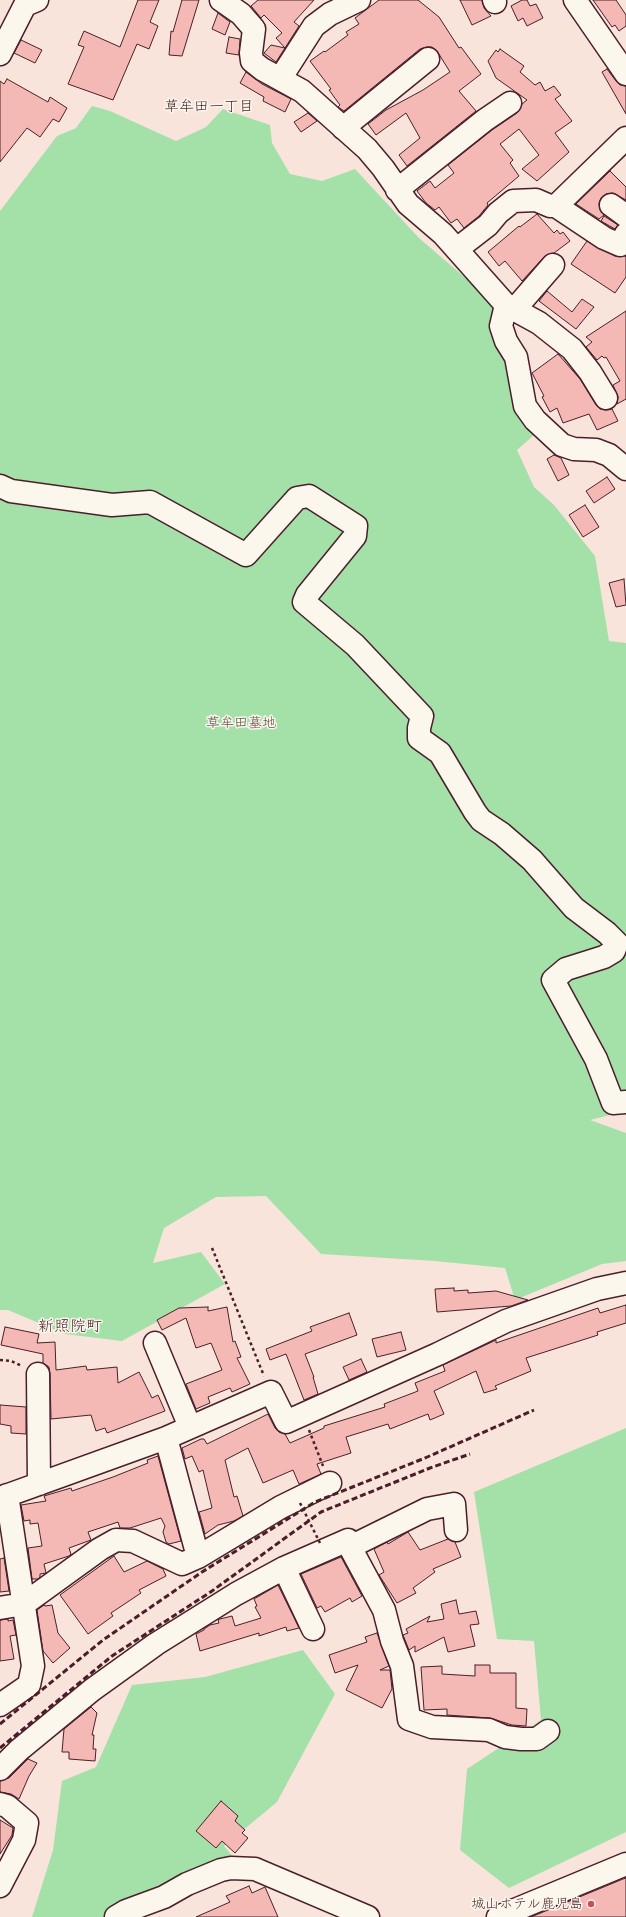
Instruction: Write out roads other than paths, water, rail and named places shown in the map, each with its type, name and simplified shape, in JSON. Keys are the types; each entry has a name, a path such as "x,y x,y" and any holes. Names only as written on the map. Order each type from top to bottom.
{"street":[{"path":"221,0 240,14 254,29 250,53 252,61 262,69 302,91 367,149 379,163 408,204 457,250 510,307 539,323 572,349 590,372 606,398"},
{"path":"280,79 314,26 330,14 359,0"},
{"path":"575,0 626,74"},
{"path":"0,54 26,2"},
{"path":"343,128 428,59"},
{"path":"397,190 485,120 510,103"},
{"path":"556,206 626,138"},
{"path":"457,250 488,225 498,213 513,201 536,200 550,206 556,206 604,238 620,245 626,234"},
{"path":"553,265 510,307 501,326 506,341 516,357 525,406 535,420 562,445 574,449 596,450 609,455 626,469"},
{"path":"0,486 11,491 112,505 150,502 246,555 297,498 309,496 356,526 355,536 307,595 304,602 355,645 422,716 419,738 440,753 481,820 502,834 532,860 574,908 607,933 617,943 614,951 604,958 566,970 552,980 620,1102"},
{"path":"0,1705 29,1685 33,1666 24,1604 3,1497 166,1438 271,1392 286,1422 438,1354 506,1321 597,1289 626,1283"},
{"path":"156,1343 190,1427"},
{"path":"38,1374 39,1484"},
{"path":"166,1438 198,1557"},
{"path":"0,1608 24,1604 100,1549 116,1540 132,1541 182,1564 198,1557 281,1507 330,1483"},
{"path":"350,1546 428,1509 444,1505 454,1504 456,1530"},
{"path":"0,1769 19,1750 92,1690 156,1644 236,1594 284,1568 348,1540 384,1610 392,1641 402,1666 409,1719 432,1727 489,1730 505,1737 521,1740 537,1739 548,1731"},
{"path":"284,1568 313,1629"},
{"path":"0,1804 7,1806 27,1824 24,1840 0,1886"},
{"path":"498,1917 626,1864"},
{"path":"116,1917 126,1911 164,1897 187,1884 221,1870 231,1868 255,1869 368,1917"}],"railway":[{"path":"0,1724 103,1640 202,1572 315,1502 425,1458 534,1410"},
{"path":"0,1748 112,1656 212,1591 321,1512 430,1468 470,1454"}],"place":[{"name":"城山ホテル鹿児島","path":"591,1904"}],"district":[{"name":"草牟田一丁目","path":"209,107"},
{"name":"新照院町","path":"70,1326"}],"park label":[{"name":"草牟田墓地","path":"241,723"}]}
